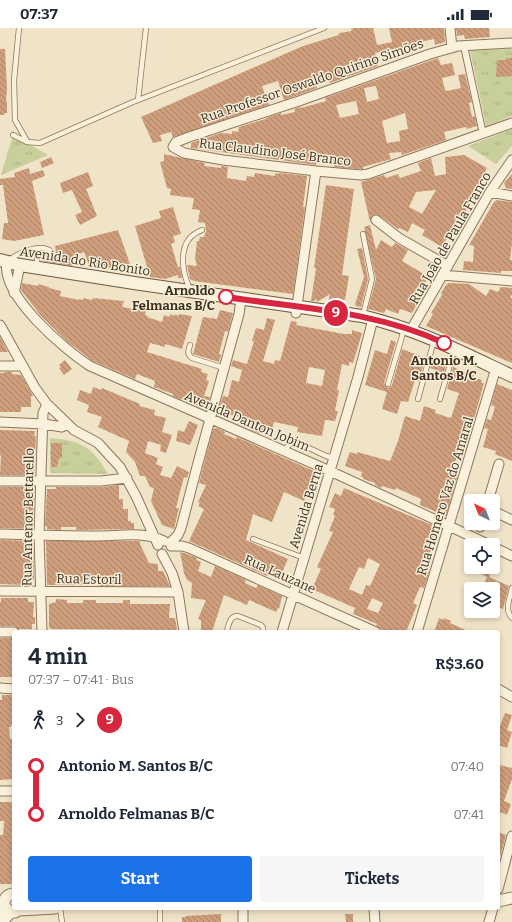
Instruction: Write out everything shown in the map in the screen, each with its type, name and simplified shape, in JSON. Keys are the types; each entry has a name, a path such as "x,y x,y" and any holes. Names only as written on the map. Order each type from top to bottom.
{"main road":[{"name":"Avenida do Rio Bonito","path":"3,264 100,285 241,302 369,320 437,340 495,371 512,382"},
{"name":"Avenida do Rio Bonito","path":"19,268 57,267 241,302"},
{"name":"Avenida do Rio Bonito","path":"407,331 453,354 495,371 512,376"}],"street":[{"path":"450,28 452,48"},
{"name":"Rua Professor Oswaldo Quirino Simões","path":"173,147 176,142 189,136 299,101 402,63 452,48 512,43"},
{"path":"464,46 483,134"},
{"name":"Rua Claudino José Branco","path":"173,147 184,153 354,175 368,174 512,123"},
{"name":"Rua João de Paula Franco","path":"407,331 448,266 490,192 512,160"},
{"path":"297,310 316,171"},
{"path":"490,192 512,196"},
{"path":"376,220 399,238 448,266"},
{"name":"Avenida Danton Jobim","path":"3,264 17,298 30,316 58,343 90,366 330,471 475,538"},
{"path":"14,292 19,268"},
{"path":"442,275 512,281"},
{"path":"184,630 178,592 166,547 178,536 181,528 241,302"},
{"name":"Avenida Berna","path":"283,630 358,377 369,320"},
{"path":"0,325 35,388 47,404 74,430 98,443 113,458 127,478 154,536 0,534"},
{"path":"0,366 22,366"},
{"name":"Rua Homero Vaz do Amaral","path":"418,630 495,371"},
{"name":"Rua Antenor Bettarello","path":"42,630 39,535 44,424 43,414 47,404"},
{"path":"0,422 44,424 62,427 67,424"},
{"path":"490,494 498,464"},
{"path":"0,482 101,481 127,478"},
{"path":"500,514 512,520"},
{"name":"Rua Lauzane","path":"154,536 166,547 182,546 189,548 372,630"},
{"path":"500,550 512,556"},
{"name":"Rua Estoril","path":"0,591 178,592"},
{"path":"0,632 12,632"},
{"path":"0,688 12,688"},
{"path":"500,690 512,697"},
{"path":"0,790 12,791"},
{"path":"500,881 512,836"},
{"path":"10,893 5,900 10,907"},
{"path":"0,918 10,907"},
{"path":"4,922 10,907"},
{"path":"243,910 243,922"},
{"path":"374,910 375,922"},
{"path":"489,922 492,910"}],"lane":[{"path":"19,28 14,80 15,120 27,142"},
{"path":"138,100 146,28"},
{"path":"13,135 27,142 40,143 138,100 324,28"},
{"path":"192,292 186,281 184,253 186,244 190,238 202,230"},
{"path":"363,234 372,279 369,320"},
{"path":"3,264 15,255 24,251 46,248 52,252"},
{"path":"37,249 37,267"},
{"path":"388,384 407,331"},
{"path":"418,399 433,344"},
{"path":"190,345 188,352 192,358 224,368"},
{"path":"440,400 453,354"},
{"path":"285,452 287,447 292,442 296,442 326,456 334,458"},
{"path":"253,539 304,558"},
{"path":"512,588 508,604 508,612 512,618"},
{"path":"228,630 231,618 234,616 238,616 261,625 263,630"},
{"path":"60,910 62,922"},
{"path":"160,910 160,922"}],"green space":[{"path":"512,49 512,116 486,126 470,50"},
{"path":"512,129 512,146 496,164 468,146"},
{"path":"13,135 48,155 1,175"},
{"path":"50,438 78,443 85,447 97,457 108,474 51,473"}],"building":[{"path":"373,28 377,45 392,42 389,28 444,28 445,42 435,45 434,39 394,51 394,49 375,53 378,66 330,83 330,81 316,85 317,88 284,100 278,81 262,86 269,105 173,137 171,132 160,135 162,141 153,143 141,117 303,46 339,35 339,33 352,31 351,29"},
{"path":"456,28 489,28 490,37 465,39 464,35 457,36"},
{"path":"0,49 5,49 7,113 4,115 0,115"},
{"path":"438,58 441,65 452,63 455,75 442,78 445,90 447,91 461,88 458,75 465,74 472,102 469,103 472,117 475,116 477,126 444,132 446,140 402,155 401,152 389,153 391,159 363,167 363,169 334,167 334,162 317,160 316,165 191,148 191,143 221,133 232,134 232,131 238,132 239,127 281,113 281,115 295,112 294,109 326,101 325,98","holes":["376,86 379,99 367,102 364,88","356,101 359,114 340,118 336,105","405,113 408,129 399,131 400,141 387,143 382,121"]},
{"path":"506,58 512,58 512,76 496,77 497,60 506,60"},
{"path":"164,154 205,163 204,166 221,168 221,166 228,167 227,178 246,181 247,176 254,177 255,173 275,176 275,173 279,173 307,176 303,207 305,207 293,294 194,281 190,279 187,265 197,266 195,258 197,241 199,241 200,237 204,237 206,231 205,223 198,222 200,210 192,209 194,198 170,195 171,189 167,188 160,162 164,161"},
{"path":"464,155 487,168 465,212 468,213 465,219 461,216 449,239 447,238 442,247 422,235 425,230 412,223 408,232 399,228 398,229 377,214 372,216 370,222 361,182 384,175 386,178 398,174 400,178 421,171 418,163 431,158 435,176 446,174 445,157","holes":["436,190 422,214 409,207 416,192"]},
{"path":"51,157 54,163 42,168 40,162"},
{"path":"29,168 30,174 43,170 45,176 32,181 44,235 14,241 2,239 4,223 8,223 3,185 0,185 0,179 15,177 14,173"},
{"path":"88,172 93,186 86,189 97,216 80,225 75,215 82,212 72,190 63,193 60,183"},
{"path":"512,174 512,189 506,188 504,183"},
{"path":"326,185 354,189 342,275 349,276 345,300 337,299 337,304 328,303 330,294 317,302 316,299 311,301 316,268 314,268"},
{"path":"497,200 512,202 512,243 510,260 512,260 512,271 501,271 501,273 463,270 464,261 473,262 474,246 469,245 494,202"},
{"path":"173,207 181,234 173,236 175,242 171,244 178,267 180,267 182,278 178,278 178,275 165,279 150,277 135,226 161,218 159,211"},
{"path":"370,225 376,250 381,240 392,247 395,243 408,250 402,261 429,277 416,297 420,299 412,313 400,309 398,314 386,309 384,313 368,309 376,279 364,227"},
{"path":"118,230 130,264 119,268 118,266 111,268 89,265 84,252 73,256 72,266 42,261 43,252 52,256 56,253 55,246"},
{"path":"362,248 368,279 361,307 356,306 355,304 364,277 357,249"},
{"path":"22,283 38,286 38,284 49,287 61,291 60,296 79,300 83,300 83,298 92,300 93,298 124,301 122,307 134,309 136,303 148,304 145,315 162,322 164,315 170,317 170,314 175,316 175,314 179,316 179,314 192,316 182,349 165,344 165,347 150,343 147,352 202,369 201,372 208,374 206,380 209,381 204,396 210,397 207,406 192,404 173,396 173,394 154,387 155,381 137,374 135,379 93,361 69,343 41,316 21,290"},
{"path":"449,283 469,284 486,296 490,289 498,292 501,287 512,288 512,295 510,297 512,299 512,363 426,326 433,314 431,313 442,295 441,293"},
{"path":"220,310 233,313 228,332 225,331 219,354 221,355 219,362 193,354 203,317 217,319"},
{"path":"267,318 275,320 263,361 274,364 275,360 280,361 291,321 297,322 296,325 344,334 352,334 352,330 362,333 353,363 349,362 349,366 342,364 335,411 338,411 335,421 325,420 322,436 297,432 298,427 274,422 271,432 261,430 260,434 247,426 248,419 223,413 224,407 220,405 223,396 228,397 232,380 239,382 242,370 231,366 233,360 247,364 254,341 252,341 256,328 264,330","holes":["309,367 325,370 322,386 306,383"]},
{"path":"0,337 8,352 0,352"},
{"path":"391,340 396,342 384,383 387,387 389,388 392,385 402,349 425,358 419,381 415,380 408,402 401,401 397,414 382,409 387,392 365,385 375,350 387,354"},
{"path":"65,360 72,369 64,375 59,368 61,367 59,365"},
{"path":"442,361 446,363 444,373 430,368 432,362 441,365"},
{"path":"453,367 465,373 474,375 473,377 482,380 481,383 484,383 465,452 459,450 452,472 458,474 446,516 420,505 421,499 396,488 395,490 382,486 381,488 375,485 375,483 363,479 363,477 361,477 362,472 345,466 350,452 357,454 357,452 390,461 398,441 405,416 420,421 424,406 436,410 435,413 451,418 459,393 447,389"},
{"path":"12,372 12,374 21,375 33,396 31,396 31,407 21,407 21,412 0,412 0,373"},
{"path":"497,384 512,390 512,461 495,454 496,451 483,447 488,429 484,428 487,419 491,420 495,407 491,405"},
{"path":"93,387 101,390 102,388 140,404 139,406 155,410 154,415 166,418 162,432 172,435 166,453 160,451 161,445 148,441 145,453 158,458 156,464 163,467 160,475 171,478 177,466 189,472 187,478 184,477 180,492 176,508 179,508 174,529 162,525 151,501 154,488 150,487 145,476 140,476 135,462 126,452 129,441 98,427 102,417 87,412 89,405 77,400 80,390 91,394"},
{"path":"189,421 198,425 190,445 176,441 178,430 184,432"},
{"path":"217,428 225,432 224,434 236,439 237,437 316,472 304,501 284,492 272,522 253,514 246,540 288,559 281,575 270,570 267,576 189,541 204,509 198,506 200,503 198,502 206,485 199,483 213,429"},
{"path":"0,430 35,431 34,475 0,475"},
{"path":"51,443 61,443 62,445 62,458 59,458 57,467 51,467"},
{"path":"119,485 119,499 123,499 123,509 128,509 128,521 134,523 134,529 76,530 76,527 61,527 61,530 47,529 47,526 45,526 47,489 56,489 56,487 101,487"},
{"path":"0,487 31,487 31,490 34,490 33,529 0,528"},
{"path":"344,488 432,525 431,527 437,530 423,569 429,572 424,588 420,587 413,603 417,605 407,630 383,630 376,626 377,624 353,614 355,608 312,589 321,569 317,567 333,532 329,531 335,516 333,515 335,509 329,507 335,493 341,496","holes":["368,558 380,564 370,586 366,585 362,595 349,589 359,567 364,569","372,598 383,603 378,613 367,609"]},
{"path":"0,540 33,541 34,580 26,579 26,585 0,584"},
{"path":"46,541 140,541 149,563 158,564 158,571 163,571 170,586 98,586 98,581 84,580 84,585 47,585"},
{"path":"180,552 197,558 196,560 201,562 198,571 211,577 215,566 246,580 245,583 256,588 258,585 282,596 279,609 278,608 276,612 249,600 247,605 224,595 213,630 201,630 201,620 198,619 206,600 191,598 192,583 187,580 184,573"},
{"path":"481,574 490,574 489,577 509,586 503,609 500,608 500,582 484,582 487,577"},
{"path":"1,598 28,598 28,602 34,602 33,617 35,617 35,624 32,624 32,629 19,629 14,626 0,626"},
{"path":"56,599 67,600 67,603 83,603 83,600 96,600 96,603 123,603 123,600 130,600 130,604 170,604 169,618 175,618 177,629 51,629 49,627 49,604 56,602"},
{"path":"439,618 443,620 444,618 451,621 450,623 466,630 435,630"},
{"path":"0,638 12,638 12,677 0,677"},
{"path":"2,695 12,695 12,725 9,727 10,739 12,739 12,779 0,780 0,700 2,700"},
{"path":"505,713 512,715 507,730 512,732 507,748 500,746 500,726"},
{"path":"500,765 512,768 512,779 504,801 511,804 507,815 501,812 500,814"},
{"path":"0,802 12,802 12,884 0,884 0,835 3,835 4,821 0,821"},
{"path":"500,833 506,835 500,857"},
{"path":"221,914 221,922 182,922 182,917 186,916"},
{"path":"345,914 353,914 353,922 346,922"}],"bus line":[{"name":"9","path":"226,297 362,316 394,324 444,343"}],"place":[{"name":"Arnoldo Felmanas B/C","path":"226,297"},
{"name":"Antonio M. Santos B/C","path":"444,343"}]}
